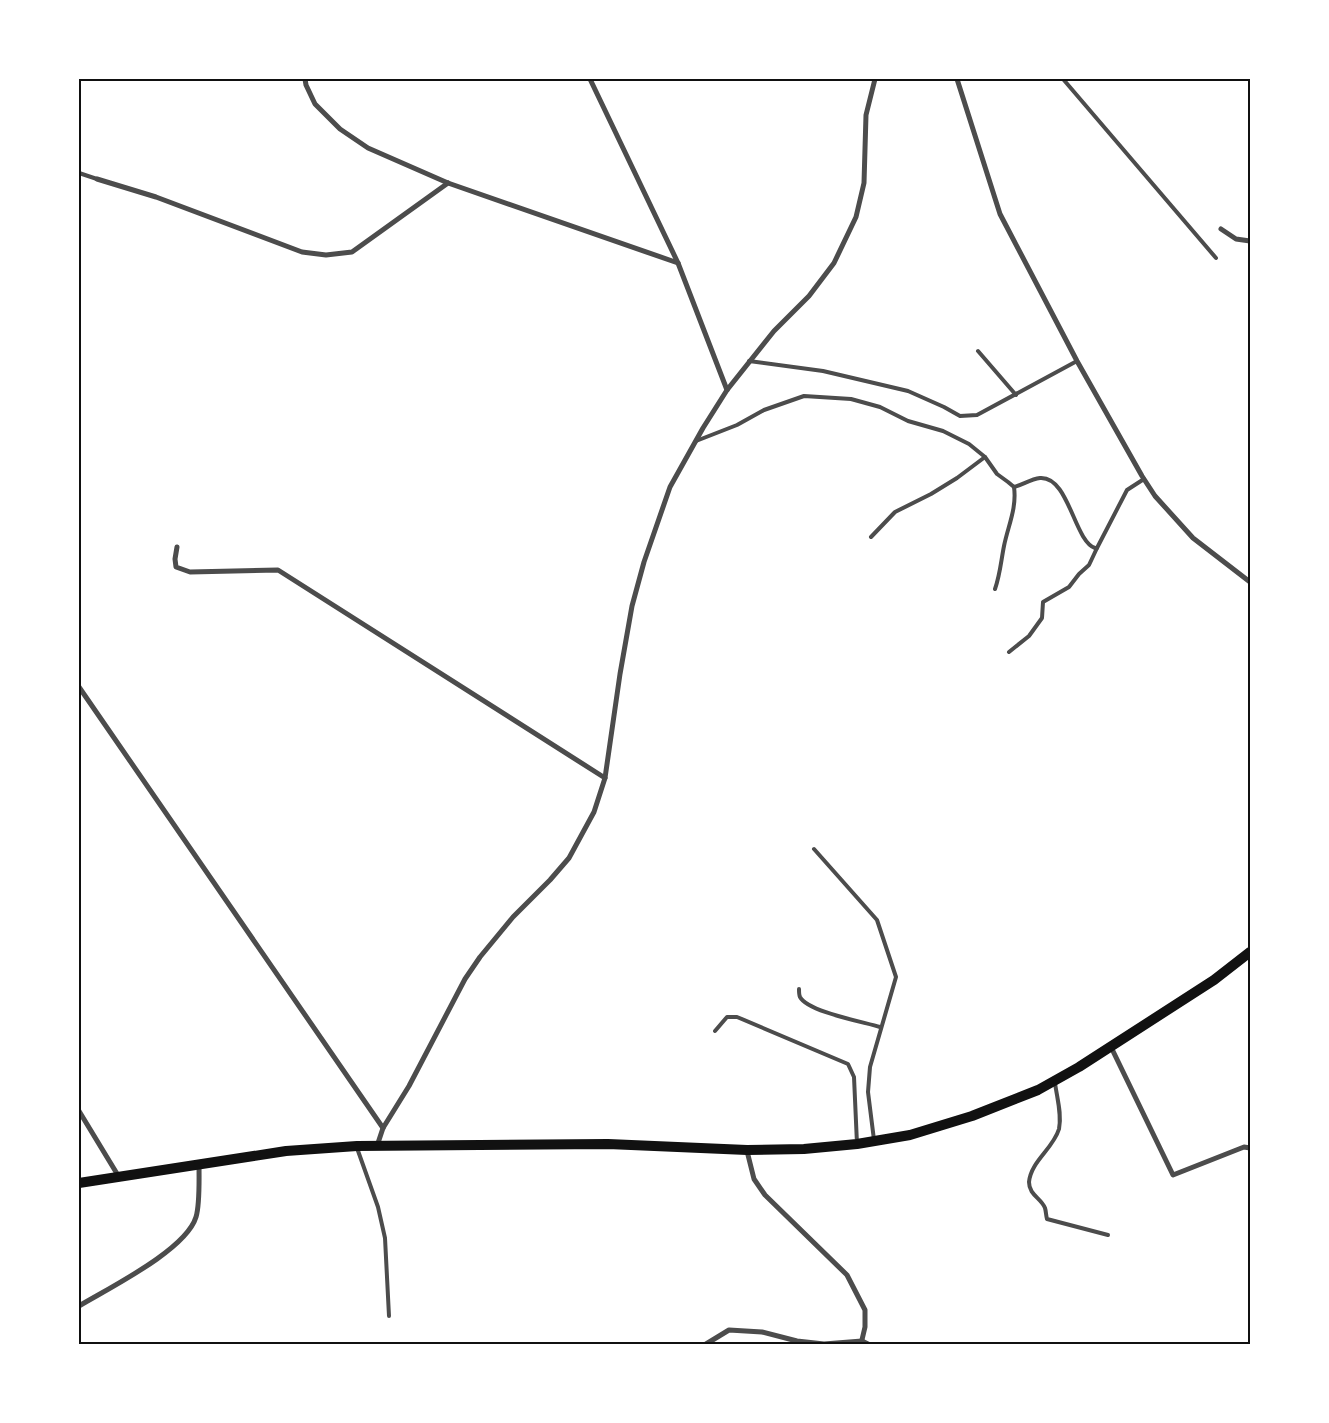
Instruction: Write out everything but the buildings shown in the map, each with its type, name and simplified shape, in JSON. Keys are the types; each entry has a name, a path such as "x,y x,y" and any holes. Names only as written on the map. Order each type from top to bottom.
{"main road":[{"path":"79,1183 286,1151 357,1146 608,1144 747,1150 804,1149 874,1142 910,1136 972,1116 1038,1090 1214,980 1250,952"}],"street":[{"path":"305,79 315,104 340,129 368,148 448,183 678,263"},
{"path":"590,79 678,263 727,390"},
{"path":"377,1147 383,1128 409,1086 465,979 480,957 513,917 570,858 594,812 605,778 632,606 644,562 670,486 702,428 748,361 774,331 809,296 834,263 856,217 864,183 866,115 875,79"},
{"path":"957,79 1000,214 1077,361 1144,479 1156,496 1194,538 1250,582"},
{"path":"97,178 156,197 302,252 326,255 352,252 448,183"},
{"path":"1221,229 1236,239 1250,241"},
{"path":"177,547 176,568 190,572 278,570 605,778"},
{"path":"79,687 383,1128"},
{"path":"1110,1046 1173,1175 1244,1146 1250,1148"},
{"path":"79,1111 119,1178"},
{"path":"747,1150 754,1179 765,1194 847,1275 865,1310 865,1326 861,1342"},
{"path":"79,1306 167,1253 191,1230 197,1216 199,1164"},
{"path":"706,1344 729,1330 762,1332 797,1341 824,1344 861,1342 868,1344"}],"lane":[{"path":"1063,79 1216,258"},
{"path":"79,173 97,178"},
{"path":"978,351 1016,395"},
{"path":"748,361 823,371 908,391 960,416 977,415 1077,361"},
{"path":"696,441 736,425 764,410 804,396 851,399 880,408 908,421 943,431 969,444 985,457 997,474 1014,488 1015,498 1011,523 995,589"},
{"path":"871,537 895,512 958,478 985,457"},
{"path":"1014,488 1041,478 1055,484 1068,503 1085,542 1090,547 1097,548"},
{"path":"1009,652 1028,636 1042,618 1043,602 1068,587 1089,565 1127,490 1144,479"},
{"path":"814,849 877,920 896,976 870,1067 868,1092 874,1142"},
{"path":"799,990 800,998 808,1005 829,1014 880,1027"},
{"path":"715,1031 727,1017 737,1017 848,1064 854,1077 857,1144"},
{"path":"1054,1081 1061,1116 1058,1131 1046,1151 1032,1168 1029,1184 1033,1195 1044,1206 1047,1219 1108,1235"},
{"path":"357,1146 378,1207 385,1238 389,1316"}]}
